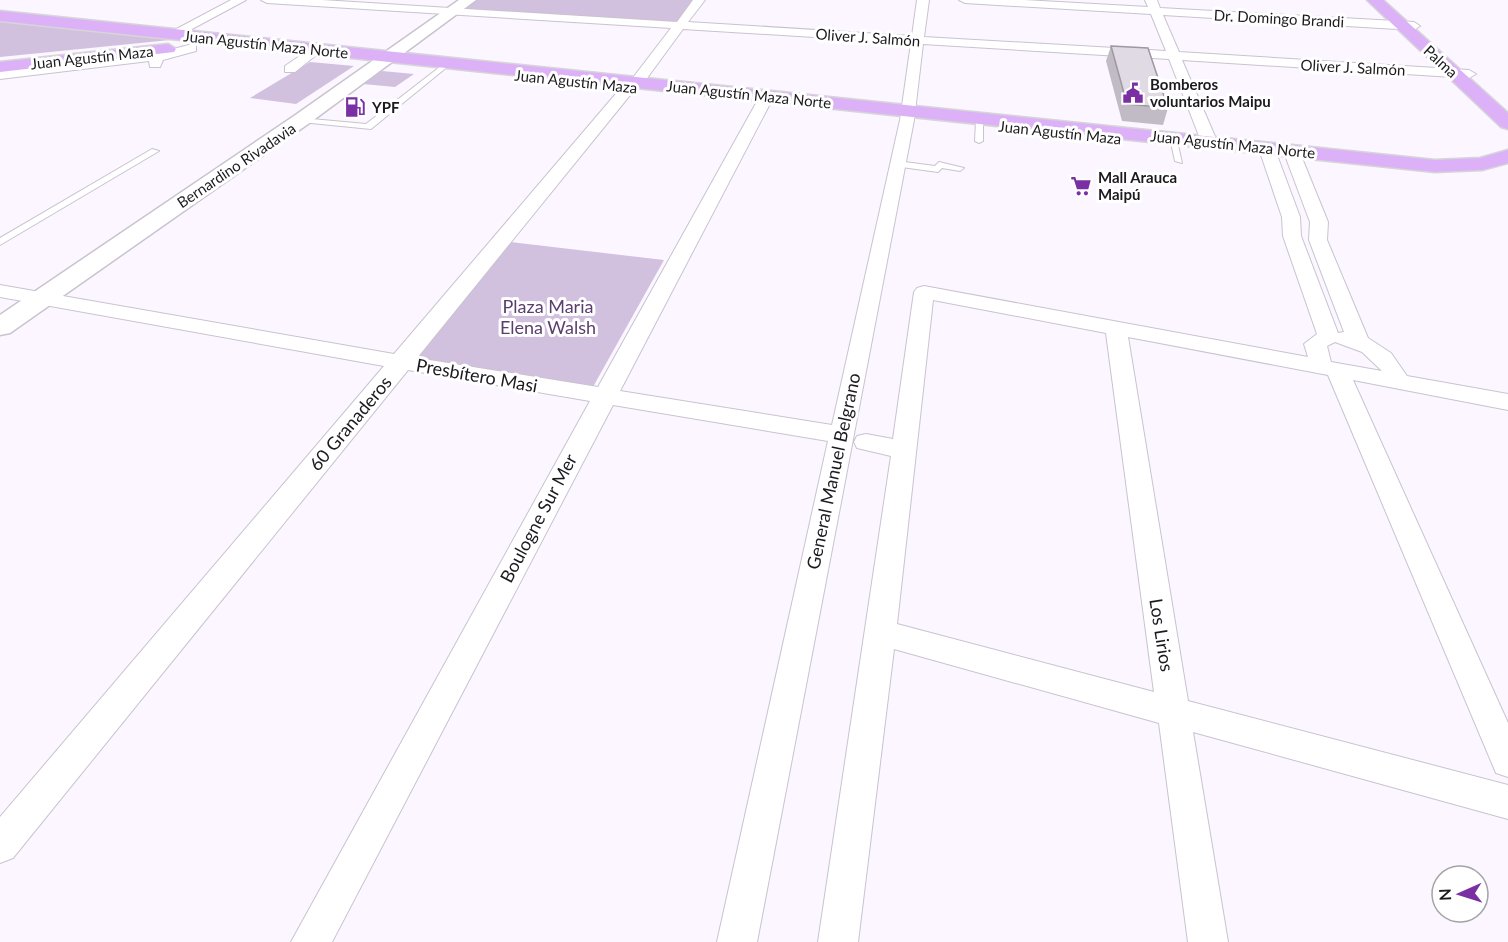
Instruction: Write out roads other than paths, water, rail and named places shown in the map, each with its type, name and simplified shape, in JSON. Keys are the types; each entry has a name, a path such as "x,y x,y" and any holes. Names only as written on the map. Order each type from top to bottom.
{"main road":[{"name":"Palma","path":"1374,0 1508,109"},
{"name":"Palma","path":"1385,0 1408,26"},
{"name":"Juan Agustín Maza Norte","path":"0,16 633,84"},
{"name":"Juan Agustín Maza","path":"0,61 183,43 280,45"},
{"name":"Juan Agustín Maza","path":"0,68 149,50 192,48 384,58 443,67 908,113 979,132 1177,153 1269,155 1438,173"},
{"name":"Palma","path":"1461,73 1508,123"},
{"name":"Juan Agustín Maza Norte","path":"908,113 1209,141 1435,166 1506,163"},
{"name":"Juan Agustín Maza Norte","path":"1438,173 1506,163"}],"street":[{"path":"173,34 240,0"},
{"name":"Oliver J. Salmón","path":"267,0 452,8 680,25 1461,73"},
{"name":"Bernardino Rivadavia","path":"0,327 36,296 384,58 452,8 469,0"},
{"name":"60 Granaderos","path":"0,845 633,84 699,0"},
{"name":"General Manuel Belgrano","path":"737,942 853,438 897,164 908,113 922,0"},
{"name":"Dr. Domingo Brandi","path":"965,0 1153,5 1408,26"},
{"path":"1153,5 1209,141"},
{"path":"0,75 155,61 192,48"},
{"path":"290,69 310,53"},
{"name":"Boulogne Sur Mer","path":"310,942 766,98"},
{"path":"1269,155 1291,217 1292,236 1329,336"},
{"path":"1294,158 1319,222 1318,240 1359,342"},
{"name":"Presbítero Masi","path":"0,291 401,362 853,438 904,450"},
{"path":"838,942 881,633 924,292 1508,402"},
{"name":"Bernardino Rivadavia","path":"0,315 36,296"},
{"name":"Los Lirios","path":"1116,328 1208,942"},
{"path":"1398,381 1387,358 1375,348 1329,336 1315,344 1329,368 1508,761"},
{"path":"881,633 1508,802"}],"lane":[{"path":"294,120 368,127 443,67"},
{"path":"0,243 155,151"},
{"path":"897,164 960,168"}],"place":[{"name":"Bomberos voluntarios Maipu","path":"1133,93"},
{"name":"YPF","path":"355,107"},
{"name":"Mall Arauca Maipú","path":"1081,186"}],"park label":[{"name":"Plaza Maria Elena Walsh","path":"548,316"}]}
